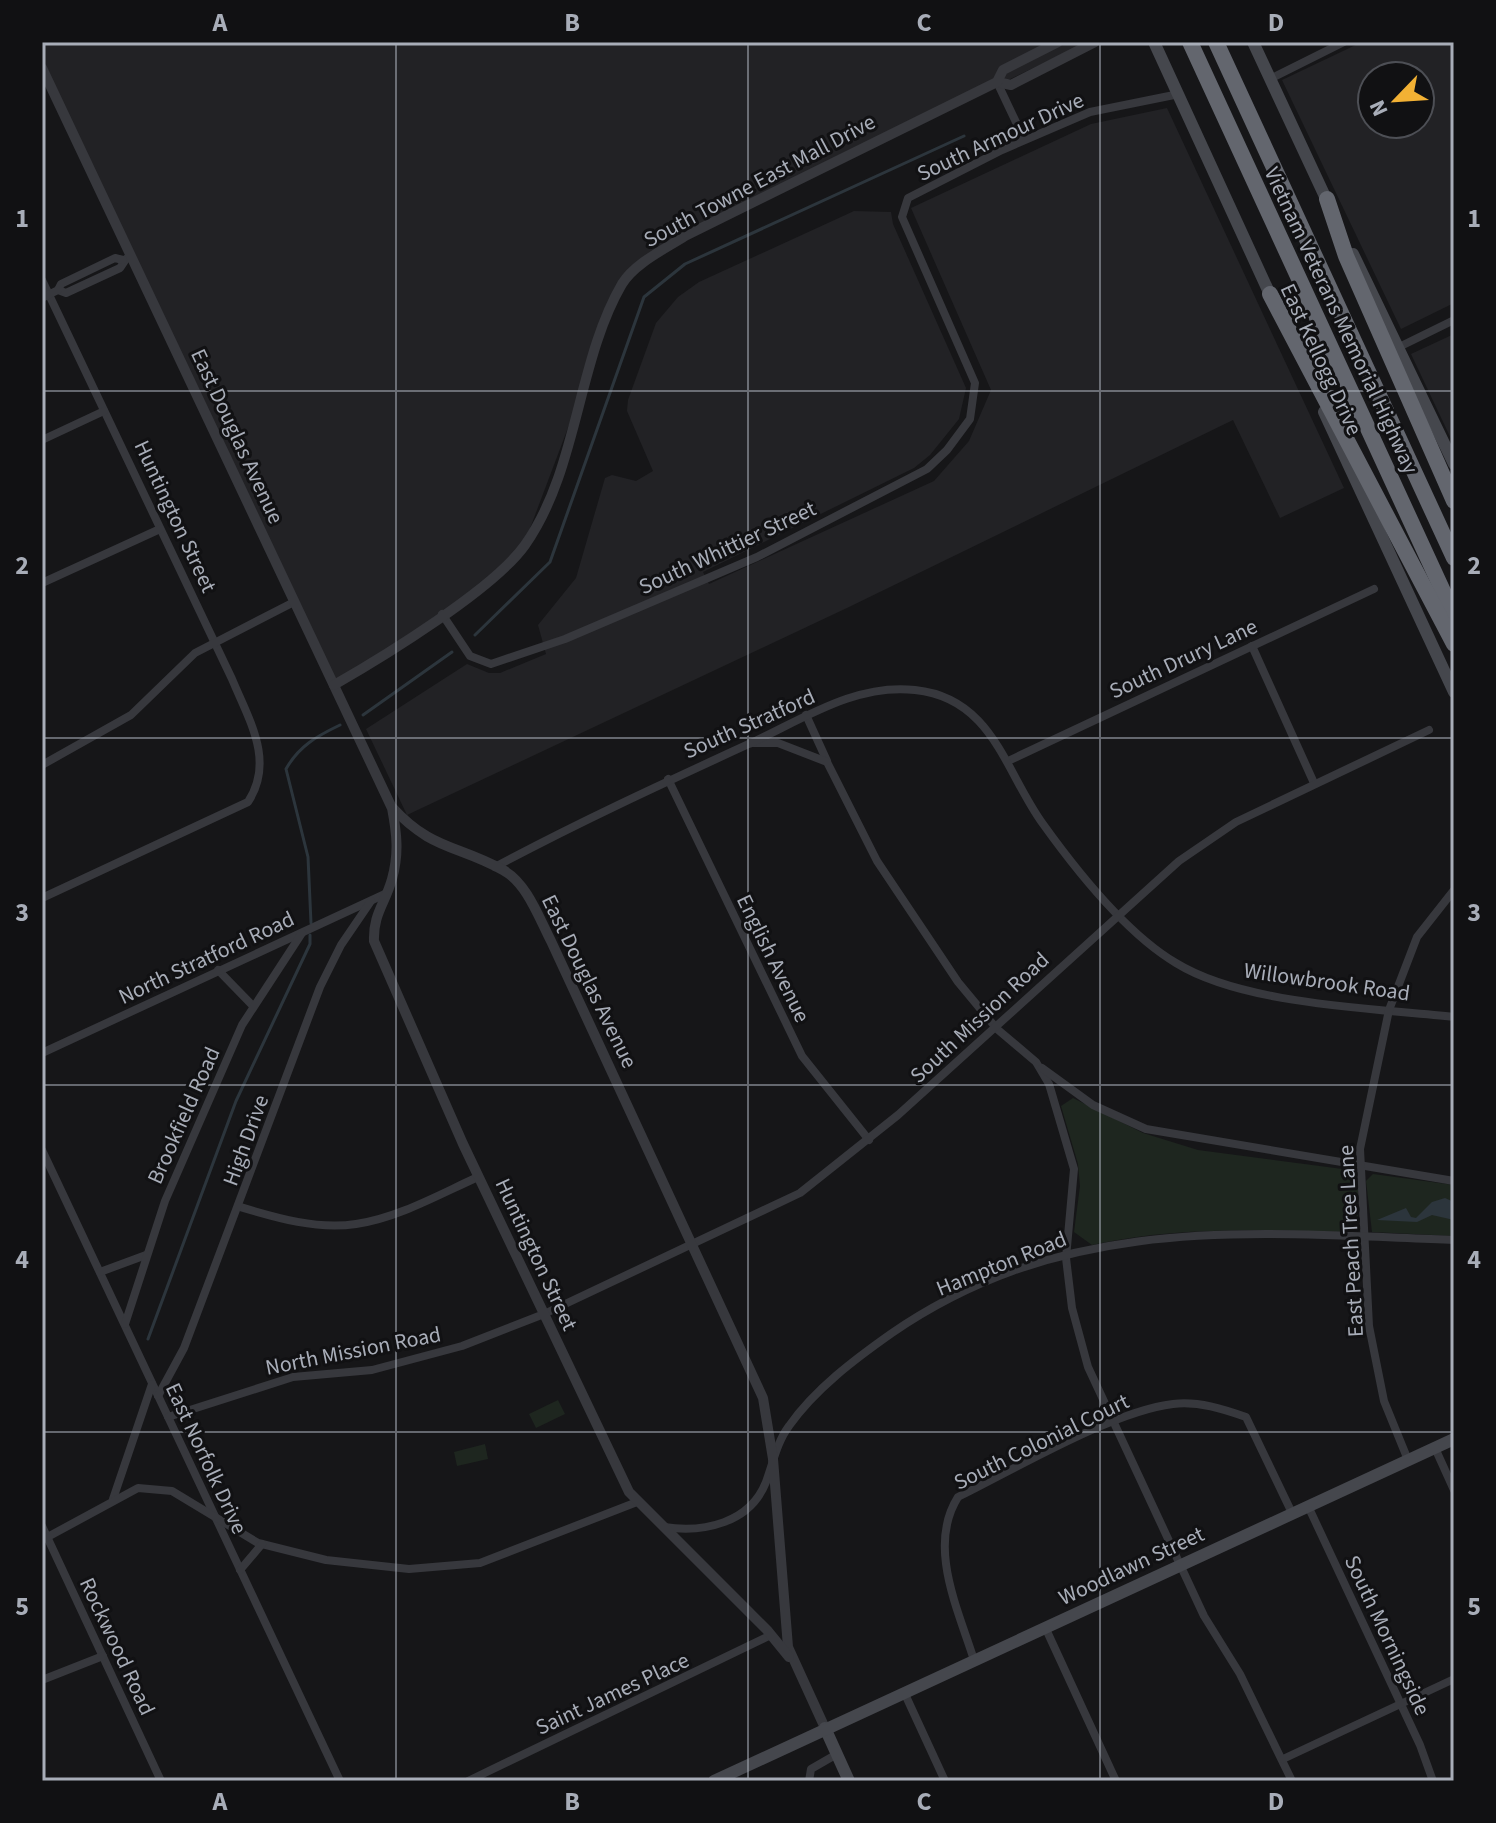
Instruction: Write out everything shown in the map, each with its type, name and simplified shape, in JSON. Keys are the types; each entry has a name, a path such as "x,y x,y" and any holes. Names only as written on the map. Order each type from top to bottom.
{"highway":[{"name":"Vietnam Veterans Memorial Highway","path":"1190,42 1454,615"},
{"name":"Vietnam Veterans Memorial Highway","path":"1216,42 1454,558"},
{"path":"1327,199 1346,256 1454,501"},
{"path":"1270,294 1454,644"}],"main road":[{"name":"East Kellogg Drive","path":"1154,42 1454,692"},
{"path":"1161,42 1161,58"},
{"path":"1253,42 1454,464"},
{"name":"Woodlawn Street","path":"714,1781 1454,1439"},
{"name":"East Douglas Avenue","path":"825,1728 849,1781"}],"street":[{"name":"South Towne East Mall Drive","path":"334,685 490,581 523,547 542,517 572,437 594,354 623,282 646,260 685,236 997,82 1003,70 1058,42"},
{"name":"South Towne East Mall Drive","path":"997,82 1011,85 1095,42"},
{"path":"1270,79 1344,42"},
{"name":"East Douglas Avenue","path":"42,68 127,258 391,806 414,832 505,870 523,889 551,941 763,1398 773,1459 788,1647 825,1728"},
{"path":"997,82 1024,139"},
{"name":"South Armour Drive","path":"903,221 902,208 908,198 1024,139 1090,112 1179,94"},
{"name":"South Whittier Street","path":"442,614 470,656 491,664 565,639 757,557 927,469 947,450 970,419 976,392 970,364 903,221"},
{"path":"46,296 58,290 61,284 115,258 127,258"},
{"name":"Huntington Street","path":"42,280 46,296 214,642 260,747 257,789 248,802 42,898"},
{"path":"1399,347 1454,320"},
{"path":"42,440 104,411"},
{"path":"42,583 160,529"},
{"name":"South Drury Lane","path":"1008,761 1374,589"},
{"path":"42,765 131,715 195,653 294,602"},
{"path":"1252,646 1314,783"},
{"name":"South Stratford","path":"495,867 668,779 806,715 875,690 918,690 967,710 989,730 1008,761"},
{"path":"806,715 877,861 958,982 996,1027 1093,1105 1146,1129 1454,1181"},
{"name":"South Mission Road","path":"544,1314 800,1193 869,1140 1119,913 1190,853 1236,822 1429,730"},
{"path":"750,743 778,743 827,762"},
{"name":"Willowbrook Road","path":"1008,761 1041,821 1119,913 1177,964 1236,988 1454,1017"},
{"name":"English Avenue","path":"668,779 802,1056 869,1140"},
{"name":"Huntington Street","path":"391,806 399,845 385,894 373,922 376,951 478,1177 629,1492 660,1527 771,1635 795,1664"},
{"name":"East Peach Tree Lane","path":"1408,1460 1384,1401 1369,1326 1361,1166 1368,1100 1389,1010 1417,937 1454,890"},
{"name":"North Stratford Road","path":"42,1053 385,894"},
{"name":"High Drive","path":"158,1396 184,1348 240,1207 320,987 341,945 371,901"},
{"name":"Brookfield Road","path":"125,1324 165,1201 253,1006 302,933"},
{"path":"218,970 253,1006"},
{"path":"1036,1062 1049,1084 1074,1169 1066,1254 1072,1308 1088,1367 1179,1565 1292,1781"},
{"name":"East Norfolk Drive","path":"42,1150 340,1781"},
{"path":"240,1207 307,1224 356,1224 409,1207 478,1177"},
{"name":"Hampton Road","path":"660,1527 685,1530 713,1527 740,1514 765,1485 787,1428 835,1377 894,1332 972,1289 1066,1254 1120,1241 1188,1234 1454,1240"},
{"path":"100,1272 146,1255"},
{"name":"North Mission Road","path":"168,1417 293,1377 372,1370 462,1346 544,1314"},
{"path":"112,1500 152,1383"},
{"name":"South Colonial Court","path":"974,1660 947,1570 944,1523 951,1507 958,1497 1113,1422 1133,1413 1175,1404 1215,1406 1246,1417 1292,1513"},
{"path":"1435,1448 1454,1490"},
{"path":"45,1539 138,1488 172,1491 262,1544 326,1560 409,1569 480,1563 637,1502"},
{"name":"South Morningside","path":"1308,1506 1433,1781"},
{"name":"Rockwood Road","path":"42,1526 45,1539 161,1781"},
{"path":"240,1570 262,1544"},
{"path":"1045,1627 1116,1781"},
{"name":"Saint James Place","path":"468,1781 771,1635"},
{"path":"42,1680 103,1656"},
{"path":"1283,1759 1454,1679"},
{"path":"904,1692 945,1781"},
{"path":"809,1781 811,1769 837,1754"}],"shaded area":[{"path":"42,42 1087,42 685,236 623,282 523,547 442,614 334,685 42,68"},
{"path":"1362,42 1454,42 1454,303 1401,329 1282,80"},
{"path":"1167,108 1344,488 1280,518 1233,420 849,607 407,815 366,729 467,664 489,673 500,673 546,654 538,625 576,578 605,478 612,475 636,481 653,471 627,411 628,400 656,323 678,297 699,282 854,211 891,212 893,224 966,388 959,419 930,455 914,468 703,572 709,584 934,481 969,441 991,390 911,208 1091,124"},
{"path":"1454,334 1454,445 1411,354"},
{"path":"1073,1098 1143,1133 1198,1150 1350,1170 1358,1183 1358,1228 1348,1232 1187,1232 1092,1245 1074,1232 1080,1186 1078,1164 1061,1106"},
{"path":"1373,1174 1454,1185 1454,1236 1372,1232 1366,1181"},
{"path":"1445,1198 1454,1202 1454,1220 1432,1215 1417,1222 1377,1220 1406,1208 1411,1217 1416,1218 1432,1202"},
{"path":"558,1400 565,1414 536,1428 529,1414"},
{"path":"485,1444 488,1459 457,1466 454,1452"}],"waterway":[{"path":"475,635 550,562 644,297 685,264 964,136"},
{"path":"363,715 452,652"},
{"path":"311,923 308,857 286,769 309,742 340,725"},
{"path":"148,1339 236,1101 310,944 310,935"}]}
